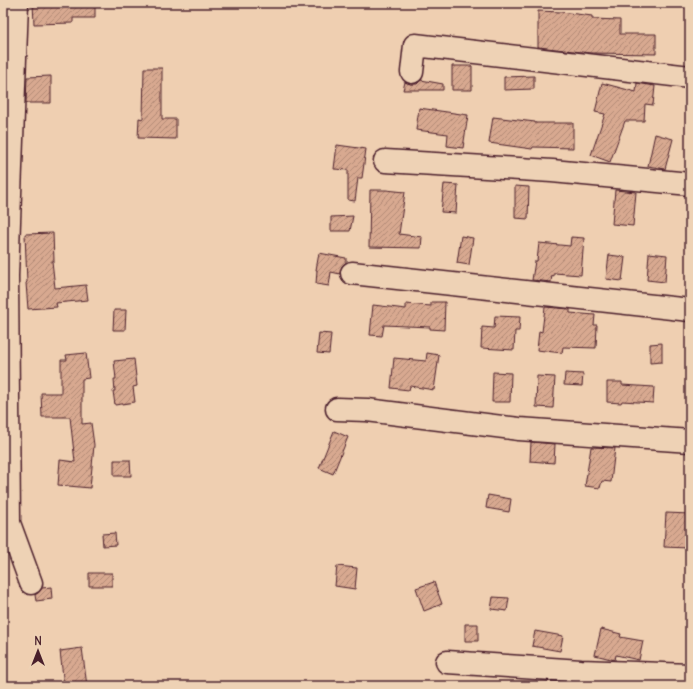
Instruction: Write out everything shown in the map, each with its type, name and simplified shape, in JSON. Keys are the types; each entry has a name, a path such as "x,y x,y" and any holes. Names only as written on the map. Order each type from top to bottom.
{"street":[{"path":"16,3 5,276 6,523 31,583"},
{"path":"412,72 415,45 690,77"},
{"path":"385,161 552,171 690,184"},
{"path":"352,273 690,310"},
{"path":"337,409 367,410 519,429 690,441"},
{"path":"447,662 581,671 690,675"}],"building":[{"path":"33,3 95,3 95,18 73,18 73,23 34,24"},
{"path":"538,11 592,16 592,19 620,20 620,34 656,34 656,54 590,53 538,47"},
{"path":"452,66 472,66 472,90 452,90"},
{"path":"144,68 162,68 162,119 176,119 176,139 138,138 139,118 143,119"},
{"path":"51,76 51,103 26,103 27,77"},
{"path":"534,76 534,89 504,90 504,77"},
{"path":"421,80 443,84 443,90 403,90 405,82 417,84"},
{"path":"602,83 636,92 637,83 655,86 653,105 645,104 644,121 625,121 610,162 591,155 605,114 595,112"},
{"path":"419,108 468,115 463,148 447,146 448,134 416,130"},
{"path":"493,117 535,123 573,123 573,148 533,147 532,149 489,143"},
{"path":"655,134 673,139 665,169 648,166"},
{"path":"337,145 366,149 362,178 358,178 355,201 348,200 348,170 334,169"},
{"path":"444,184 458,185 456,213 441,212"},
{"path":"515,186 529,187 528,219 515,218"},
{"path":"370,190 405,192 399,234 422,237 421,248 369,247"},
{"path":"615,190 636,192 633,226 612,224"},
{"path":"353,216 350,231 331,231 331,217"},
{"path":"53,233 54,261 52,261 55,288 86,285 88,300 56,303 57,307 28,309 25,234"},
{"path":"461,236 473,238 469,265 457,263"},
{"path":"571,237 584,238 581,275 554,273 554,276 552,275 551,282 532,280 535,261 537,261 539,243 570,246"},
{"path":"319,253 346,258 346,263 342,266 340,274 331,272 329,286 316,284 316,270"},
{"path":"649,253 667,255 665,282 647,280"},
{"path":"609,255 625,257 622,281 606,279"},
{"path":"431,302 445,302 444,330 430,329 430,327 384,325 382,336 370,335 373,305 406,309 406,304 431,306"},
{"path":"545,307 570,309 570,313 595,315 594,325 597,325 596,348 563,347 562,353 537,350 539,331 542,332"},
{"path":"114,310 126,310 125,330 113,330"},
{"path":"495,316 520,317 519,331 515,331 514,350 481,348 482,327 494,328"},
{"path":"319,333 331,334 329,354 317,353"},
{"path":"662,343 662,362 650,363 650,344"},
{"path":"86,353 89,378 82,379 82,424 91,423 94,445 90,488 58,485 60,460 75,462 70,417 42,417 41,393 61,393 61,360 67,360 66,355"},
{"path":"427,353 439,355 434,390 410,386 409,390 391,388 394,358 426,361"},
{"path":"134,359 137,386 133,387 135,402 115,405 113,391 115,391 114,379 116,379 114,361"},
{"path":"493,372 511,373 510,402 492,402"},
{"path":"565,373 583,374 582,386 564,385"},
{"path":"537,376 555,377 553,408 536,407"},
{"path":"607,382 622,382 622,385 654,387 653,403 622,401 621,403 607,402"},
{"path":"334,431 348,437 333,474 319,468"},
{"path":"531,442 555,444 554,463 530,461"},
{"path":"591,447 615,448 611,482 602,481 600,488 585,486"},
{"path":"114,460 130,460 131,476 114,476"},
{"path":"488,495 511,499 509,512 486,508"},
{"path":"666,513 690,514 688,548 664,547"},
{"path":"115,533 116,545 103,546 102,534"},
{"path":"337,566 357,568 355,589 335,586"},
{"path":"89,573 112,573 112,586 89,586"},
{"path":"434,582 442,604 424,611 416,588"},
{"path":"51,587 52,599 36,601 35,595 42,588"},
{"path":"493,597 509,598 507,611 491,609"},
{"path":"465,624 478,624 478,641 465,641"},
{"path":"601,629 621,634 620,637 643,641 639,660 616,655 615,660 595,655"},
{"path":"535,631 563,636 560,651 532,646"},
{"path":"82,648 87,686 64,686 60,651"}]}
